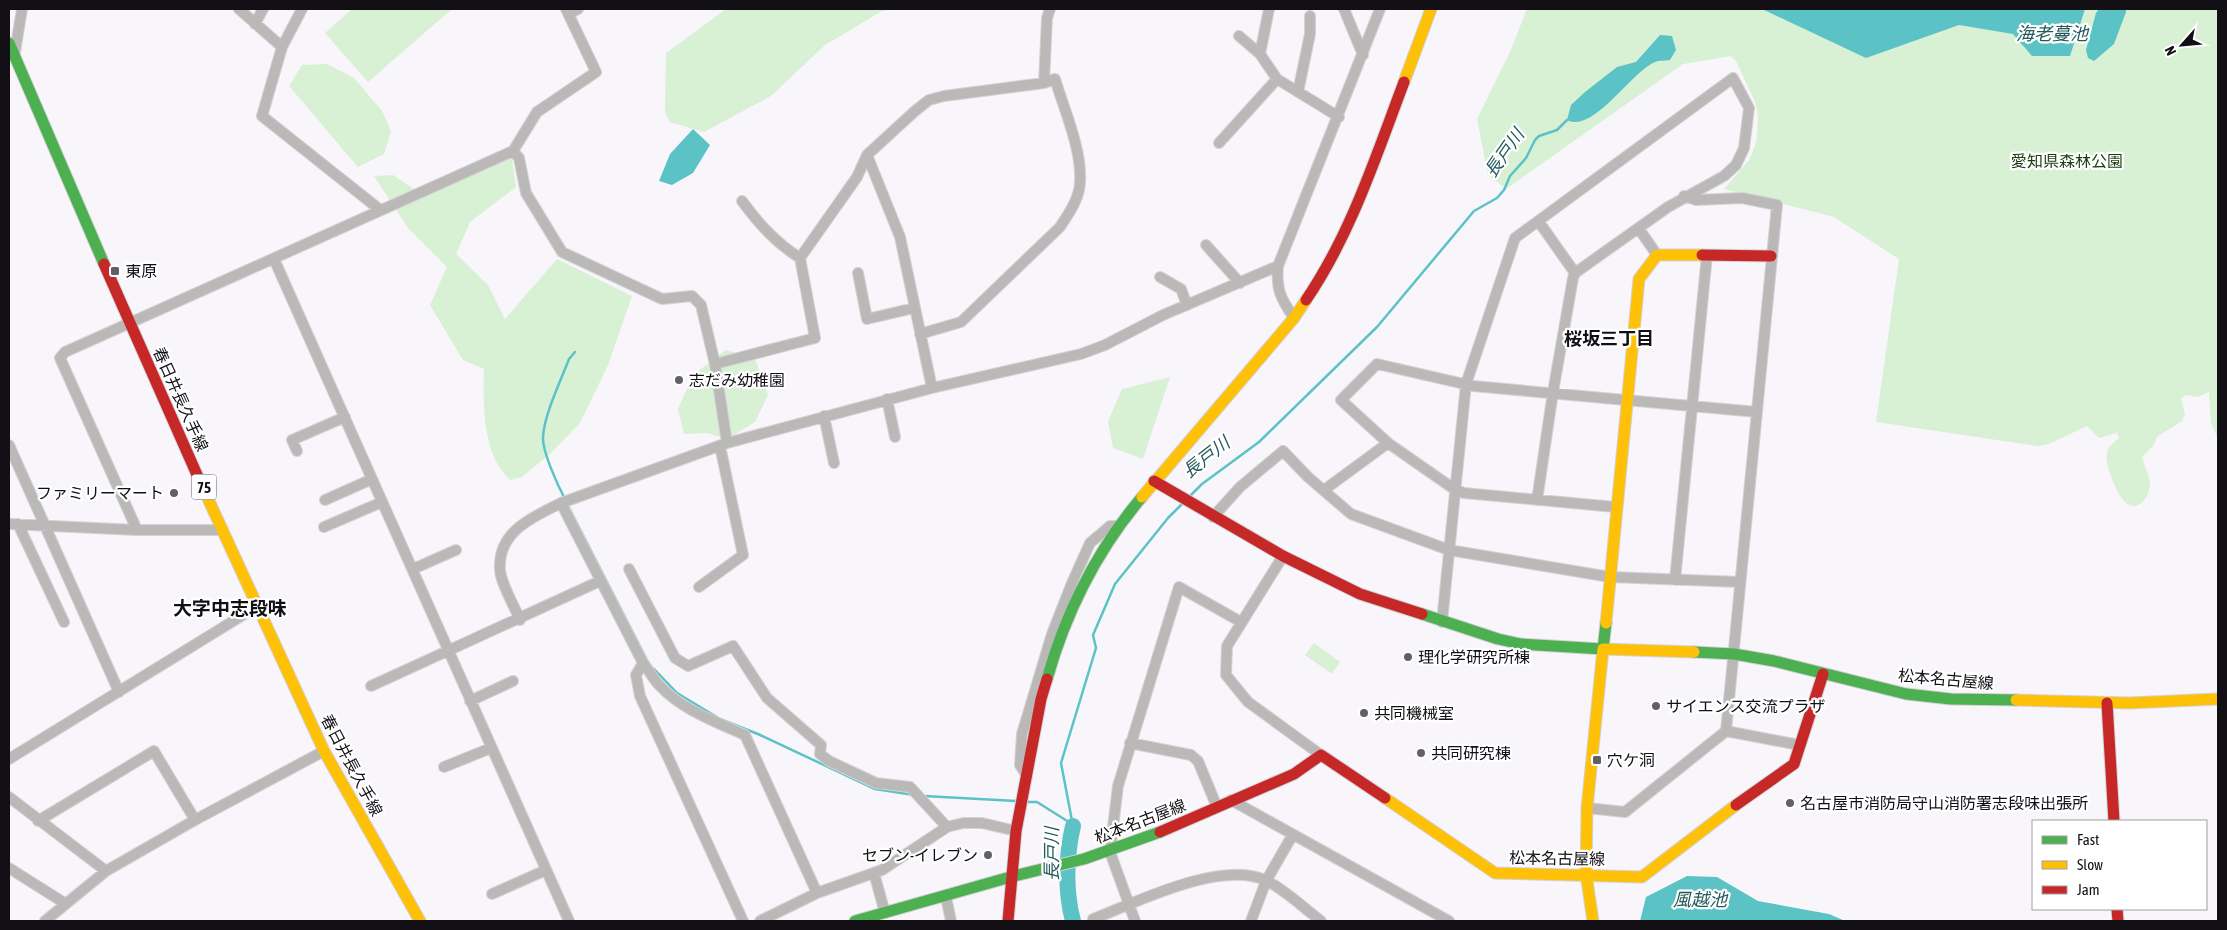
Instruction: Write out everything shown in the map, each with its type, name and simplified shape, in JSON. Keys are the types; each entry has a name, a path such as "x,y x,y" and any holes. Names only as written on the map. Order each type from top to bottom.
{"street":[{"path":"14,55 22,9"},
{"path":"238,9 282,47"},
{"path":"255,24 263,9"},
{"path":"302,9 282,47 262,116 379,209"},
{"path":"1044,83 1047,18 1050,9"},
{"path":"1260,54 1269,9"},
{"path":"1344,9 1363,55"},
{"path":"1294,318 1282,301 1276,283 1278,266 1380,9"},
{"path":"1008,921 1014,876 1016,832 1041,699 1058,641 1074,603 1118,526 1154,481 1294,318 1330,266 1366,183 1431,9"},
{"path":"137,530 60,358 65,352 379,209 513,151 537,112 596,72 571,10"},
{"path":"1298,92 1310,34 1310,16"},
{"path":"1238,36 1260,54 1278,79 1338,117"},
{"name":"春日井長久手線","path":"9,43 129,323 256,607 324,751 420,921"},
{"path":"1442,622 1466,384 1515,238 1733,78 1749,108 1744,148 1736,165 1724,176 1684,196 1575,273 1552,392 1537,500"},
{"path":"715,364 815,338 800,258 857,177 867,155 878,143 929,100 944,96 1044,83 1056,79 1078,158 1080,181 1077,198 1069,213 1053,233 961,322 920,334"},
{"path":"1219,143 1278,79"},
{"path":"513,151 519,158 526,193 562,252 662,299 692,296 698,299 701,305 715,364 723,445 743,555 699,587"},
{"path":"867,155 900,236 932,388"},
{"path":"1587,808 1625,812 1726,731 1777,205 1742,198 1696,200 1684,196"},
{"path":"742,201 762,228 783,247 800,258"},
{"path":"1539,222 1575,273"},
{"path":"1639,229 1657,255"},
{"path":"1206,245 1240,283"},
{"path":"1657,255 1771,256"},
{"path":"1593,921 1586,874 1587,808 1610,577 1615,507 1639,280 1657,255"},
{"path":"1675,580 1707,255"},
{"path":"274,258 569,921"},
{"path":"520,620 500,570 503,548 513,531 522,523 566,501 723,445 824,416 932,388 1081,354 1105,345 1187,305 1278,266"},
{"path":"858,273 867,320 914,308"},
{"path":"1160,277 1181,289 1187,305"},
{"path":"1615,507 1464,493 1454,490 1388,443 1341,400 1377,364 1466,384 1757,412"},
{"path":"887,399 894,437"},
{"path":"824,416 834,463"},
{"path":"297,451 292,440 345,417"},
{"path":"1324,490 1388,443"},
{"path":"9,445 119,692"},
{"path":"1213,517 1240,487 1283,451 1351,514 1449,550 1610,577 1740,582"},
{"path":"325,500 372,479"},
{"path":"1154,481 1283,556 1360,594 1442,622 1521,644 1734,654 1823,674"},
{"path":"566,501 600,581 643,663 660,686 707,718 745,735 817,893"},
{"path":"324,527 382,502"},
{"path":"64,622 13,524 137,530 223,530"},
{"path":"413,569 456,550"},
{"path":"1283,556 1227,646 1226,676 1248,702 1321,755"},
{"path":"629,569 675,658 688,666 733,646 767,698 821,745 820,754 829,761 876,783 910,787 947,826"},
{"path":"371,686 520,620 600,581"},
{"path":"1135,921 1110,852 1118,786 1179,587 1241,622"},
{"path":"9,759 256,607"},
{"path":"643,663 636,675 640,696 743,921"},
{"name":"松本名古屋線","path":"855,921 946,897 1014,876 1110,852 1138,842 1294,774 1321,755 1495,873 1642,877 1722,815 1794,764 1823,674 1906,694 1951,700 2106,703 2218,699"},
{"path":"470,701 513,681"},
{"path":"2106,703 2114,820"},
{"path":"1726,731 1799,745"},
{"path":"1130,743 1191,755 1198,761 1217,806"},
{"path":"444,768 491,748"},
{"path":"38,821 154,751 195,820"},
{"path":"45,921 106,871 195,820 324,751"},
{"path":"9,797 106,871"},
{"path":"1231,800 1292,836 1450,921"},
{"path":"760,921 817,893 874,874 947,826 963,823 982,823 1016,832"},
{"path":"1251,921 1266,881 1292,836"},
{"path":"9,868 66,904"},
{"path":"492,894 546,870"},
{"path":"874,874 885,913"},
{"path":"1093,921 1093,919 1191,881 1246,874 1266,881 1321,921"},
{"path":"946,897 952,921"}],"green space":[{"path":"352,9 452,9 368,82 325,33"},
{"path":"726,9 893,9 882,11 825,45 771,96 704,132 670,122 665,112 666,53"},
{"name":"愛知県森林公園","path":"1527,9 2218,9 2218,439 2211,423 2209,392 2198,397 2186,395 2181,398 2185,414 2182,421 2157,437 2153,446 2142,457 2150,483 2145,499 2142,503 2134,506 2129,505 2121,497 2107,464 2108,451 2119,438 2117,433 2099,438 2087,426 2049,444 2038,446 1876,422 1899,259 1834,217 1724,189 1750,159 1757,139 1758,116 1755,102 1736,61 1731,56 1683,64 1506,189 1488,175 1477,119 1510,52"},
{"path":"327,64 354,78 382,111 391,131 384,154 358,167 289,86 302,65"},
{"path":"512,158 516,187 470,222 456,254 488,285 505,319 557,259 632,296 608,365 580,423 551,453 522,477 510,480 494,457 489,443 484,413 484,369 463,360 430,305 447,267 408,228 374,176 393,175 424,196"},
{"path":"726,350 755,359 768,395 755,422 727,439 707,433 684,434 678,409 693,375"},
{"path":"1170,377 1143,459 1113,448 1108,421 1122,389"},
{"path":"1314,643 1340,662 1332,674 1305,655"}],"water":[{"name":"海老蔓池","path":"1762,9 2085,9 2070,56 2032,56 2013,34 1959,25 1866,58"},
{"path":"2099,9 2126,9 2126,12 2114,44 2094,61 2088,58 2086,50 2096,13"},
{"path":"1660,35 1672,36 1676,50 1670,60 1657,61 1646,68 1612,100 1588,118 1577,122 1567,120 1571,105 1585,92 1617,67 1636,62"},
{"path":"693,129 710,145 693,173 672,185 659,181 670,154"},
{"name":"風越池","path":"1687,876 1717,877 1758,901 1829,914 1845,921 1640,921 1646,897"}],"waterway":[{"name":"長戸川","path":"1190,496 1202,484 1259,442 1377,327 1474,211 1497,198 1504,190 1510,176 1526,158 1535,140 1539,136 1557,130 1567,120"},
{"path":"565,499 548,459 543,437 546,418 553,398 569,359 575,352"},
{"path":"567,504 649,664"},
{"name":"長戸川","path":"1073,826 1061,763 1096,648 1093,635 1115,584 1168,518 1182,504"},
{"path":"653,668 677,693 720,719 758,734 875,789 914,795"},
{"path":"924,796 1016,801"},
{"path":"1026,802 1037,802 1072,824"},
{"name":"長戸川","path":"1073,826 1067,874 1070,910 1073,921"}],"traffic: fast":[{"path":"9,43 104,264"},
{"path":"1047,679 1074,606 1097,560 1142,497"},
{"path":"1422,614 1498,639 1521,644 1603,649 1606,623"},
{"path":"1694,652 1734,654 1774,661 1906,694 1951,699 2016,700"},
{"path":"855,921 1014,876 1084,859 1160,832"}],"traffic: slow":[{"path":"1404,82 1431,9"},
{"path":"1606,623 1639,279 1657,255 1702,255"},
{"path":"1142,497 1294,318 1306,300"},
{"path":"198,477 324,751 420,921"},
{"path":"1593,921 1586,874 1587,808 1603,649 1694,652"},
{"path":"2016,700 2129,703 2218,699"},
{"path":"1385,798 1495,873 1642,877 1736,805"}],"traffic: jam":[{"path":"1306,300 1322,275 1349,222 1373,166 1404,82"},
{"path":"1702,255 1771,256"},
{"path":"104,264 198,477"},
{"path":"1154,481 1283,556 1360,594 1422,614"},
{"path":"1736,805 1794,764 1823,674"},
{"path":"1008,921 1016,831 1041,699 1047,679"},
{"path":"2107,703 2114,820"},
{"path":"1160,832 1294,774 1321,755 1385,798"},
{"path":"2117,910 2118,921"}],"place":[{"name":"東原","path":"115,271"},
{"name":"志だみ幼稚園","path":"679,380"},
{"name":"ファミリーマート","path":"174,493"},
{"name":"理化学研究所棟","path":"1408,657"},
{"name":"サイエンス交流プラザ","path":"1656,706"},
{"name":"共同機械室","path":"1364,713"},
{"name":"共同研究棟","path":"1421,753"},
{"name":"穴ケ洞","path":"1597,760"},
{"name":"名古屋市消防局守山消防署志段味出張所","path":"1790,803"},
{"name":"セブン-イレブン","path":"988,855"}],"district":[{"name":"桜坂三丁目","path":"1609,338"},
{"name":"大字中志段味","path":"230,608"}]}
